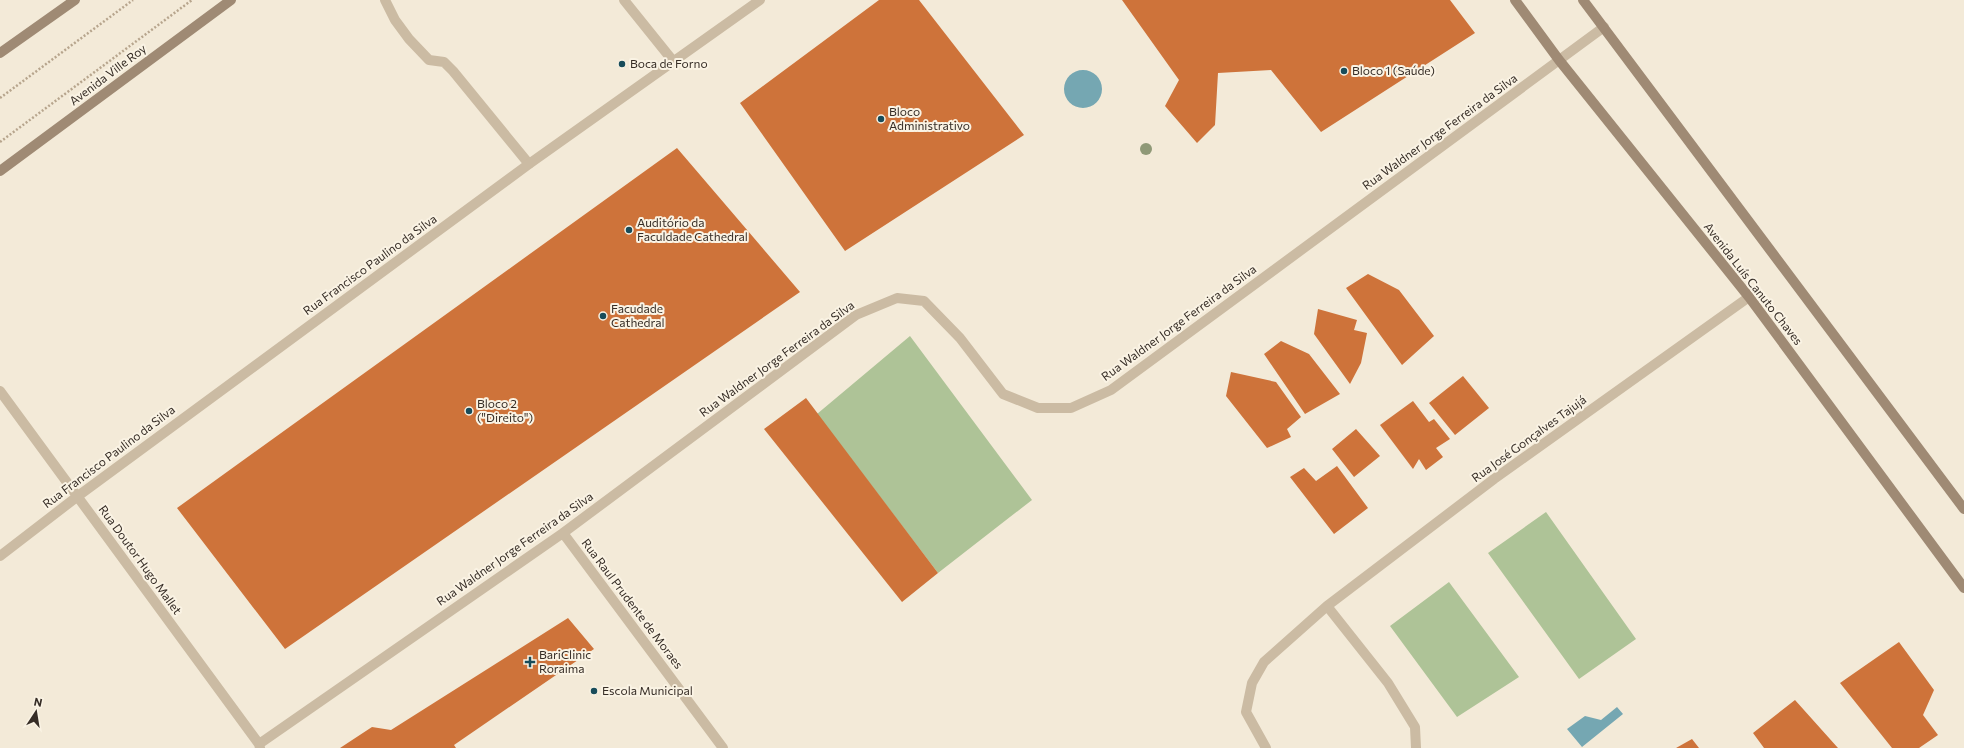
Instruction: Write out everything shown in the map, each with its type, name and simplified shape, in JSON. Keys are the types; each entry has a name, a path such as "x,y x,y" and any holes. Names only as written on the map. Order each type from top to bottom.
{"street":[{"path":"0,53 75,0"},
{"name":"Avenida Ville Roy","path":"0,171 231,0"},
{"path":"385,0 395,20 409,39 429,60 444,62 453,71 529,164"},
{"path":"624,0 673,61"},
{"name":"Rua Francisco Paulino da Silva","path":"0,556 78,496 529,164 760,0"},
{"name":"Avenida Luís Canuto Chaves","path":"1515,0 1559,60 1749,297 1964,588"},
{"path":"1584,0 1964,510"},
{"name":"Rua Waldner Jorge Ferreira da Silva","path":"259,746 562,533 856,315 897,298 924,301 960,338 1003,394 1038,408 1071,408 1104,393 1604,27"},
{"name":"Rua José Gonçalves Tajujá","path":"1266,748 1246,712 1252,683 1264,662 1327,606 1494,479 1749,297"},
{"name":"Rua Doutor Hugo Mallet","path":"0,391 259,746"},
{"name":"Rua Raul Prudente de Moraes","path":"562,533 723,748"},
{"path":"1327,606 1388,683 1415,726 1416,748"}],"path":[{"path":"0,98 133,0"},
{"path":"0,142 192,0"}],"green space":[{"path":"910,336 1032,500 938,573 817,414"},
{"path":"1546,512 1636,639 1579,679 1488,553"},
{"path":"1449,582 1519,677 1457,717 1390,626"}],"water":[{"path":"1079,70 1087,70 1094,73 1099,78 1102,89 1099,100 1094,105 1087,108 1079,108 1072,105 1067,100 1064,93 1064,85 1067,78 1072,73"},
{"path":"1617,707 1623,714 1582,747 1567,729 1585,716 1601,720"}],"building":[{"name":"Bloco Administrativo","path":"879,0 919,0 1024,135 845,251 740,103"},
{"name":"Bloco 1 (Saúde)","path":"1122,0 1450,0 1475,33 1321,132 1271,70 1218,73 1215,125 1197,143 1165,106 1179,80"},
{"name":"Bloco 2 (\"Direito\")","path":"677,148 800,292 285,649 177,508"},
{"path":"1368,274 1399,290 1434,336 1402,365 1346,288"},
{"path":"1318,309 1357,320 1354,330 1367,333 1361,363 1350,384 1314,334"},
{"path":"1281,341 1309,354 1340,394 1305,414 1264,354"},
{"path":"1231,372 1276,382 1301,417 1287,429 1291,437 1267,448 1226,396"},
{"path":"1463,376 1489,408 1455,435 1429,403"},
{"path":"806,398 938,573 902,602 764,429"},
{"path":"1413,401 1429,422 1434,419 1450,439 1436,448 1443,457 1426,470 1419,459 1413,469 1380,425"},
{"path":"1356,429 1380,456 1354,477 1332,449"},
{"path":"1337,466 1368,508 1334,534 1290,477 1304,468 1316,481"},
{"path":"568,618 594,649 454,745 456,748 340,748 372,727 391,730"},
{"path":"1899,642 1934,690 1923,715 1938,735 1919,748 1892,748 1840,683"},
{"path":"1795,700 1838,748 1764,748 1753,733"},
{"path":"1692,739 1699,748 1676,748"}],"place":[{"name":"Boca de Forno","path":"622,64"},
{"name":"Bloco 1 (Saúde)","path":"1344,71"},
{"name":"Bloco Administrativo","path":"881,119"},
{"name":"Auditório da Faculdade Cathedral","path":"629,230"},
{"name":"Facudade Cathedral","path":"603,316"},
{"name":"Bloco 2 (\"Direito\")","path":"469,411"},
{"name":"BariClinic Roraima","path":"530,662"},
{"name":"Escola Municipal","path":"594,691"}]}
